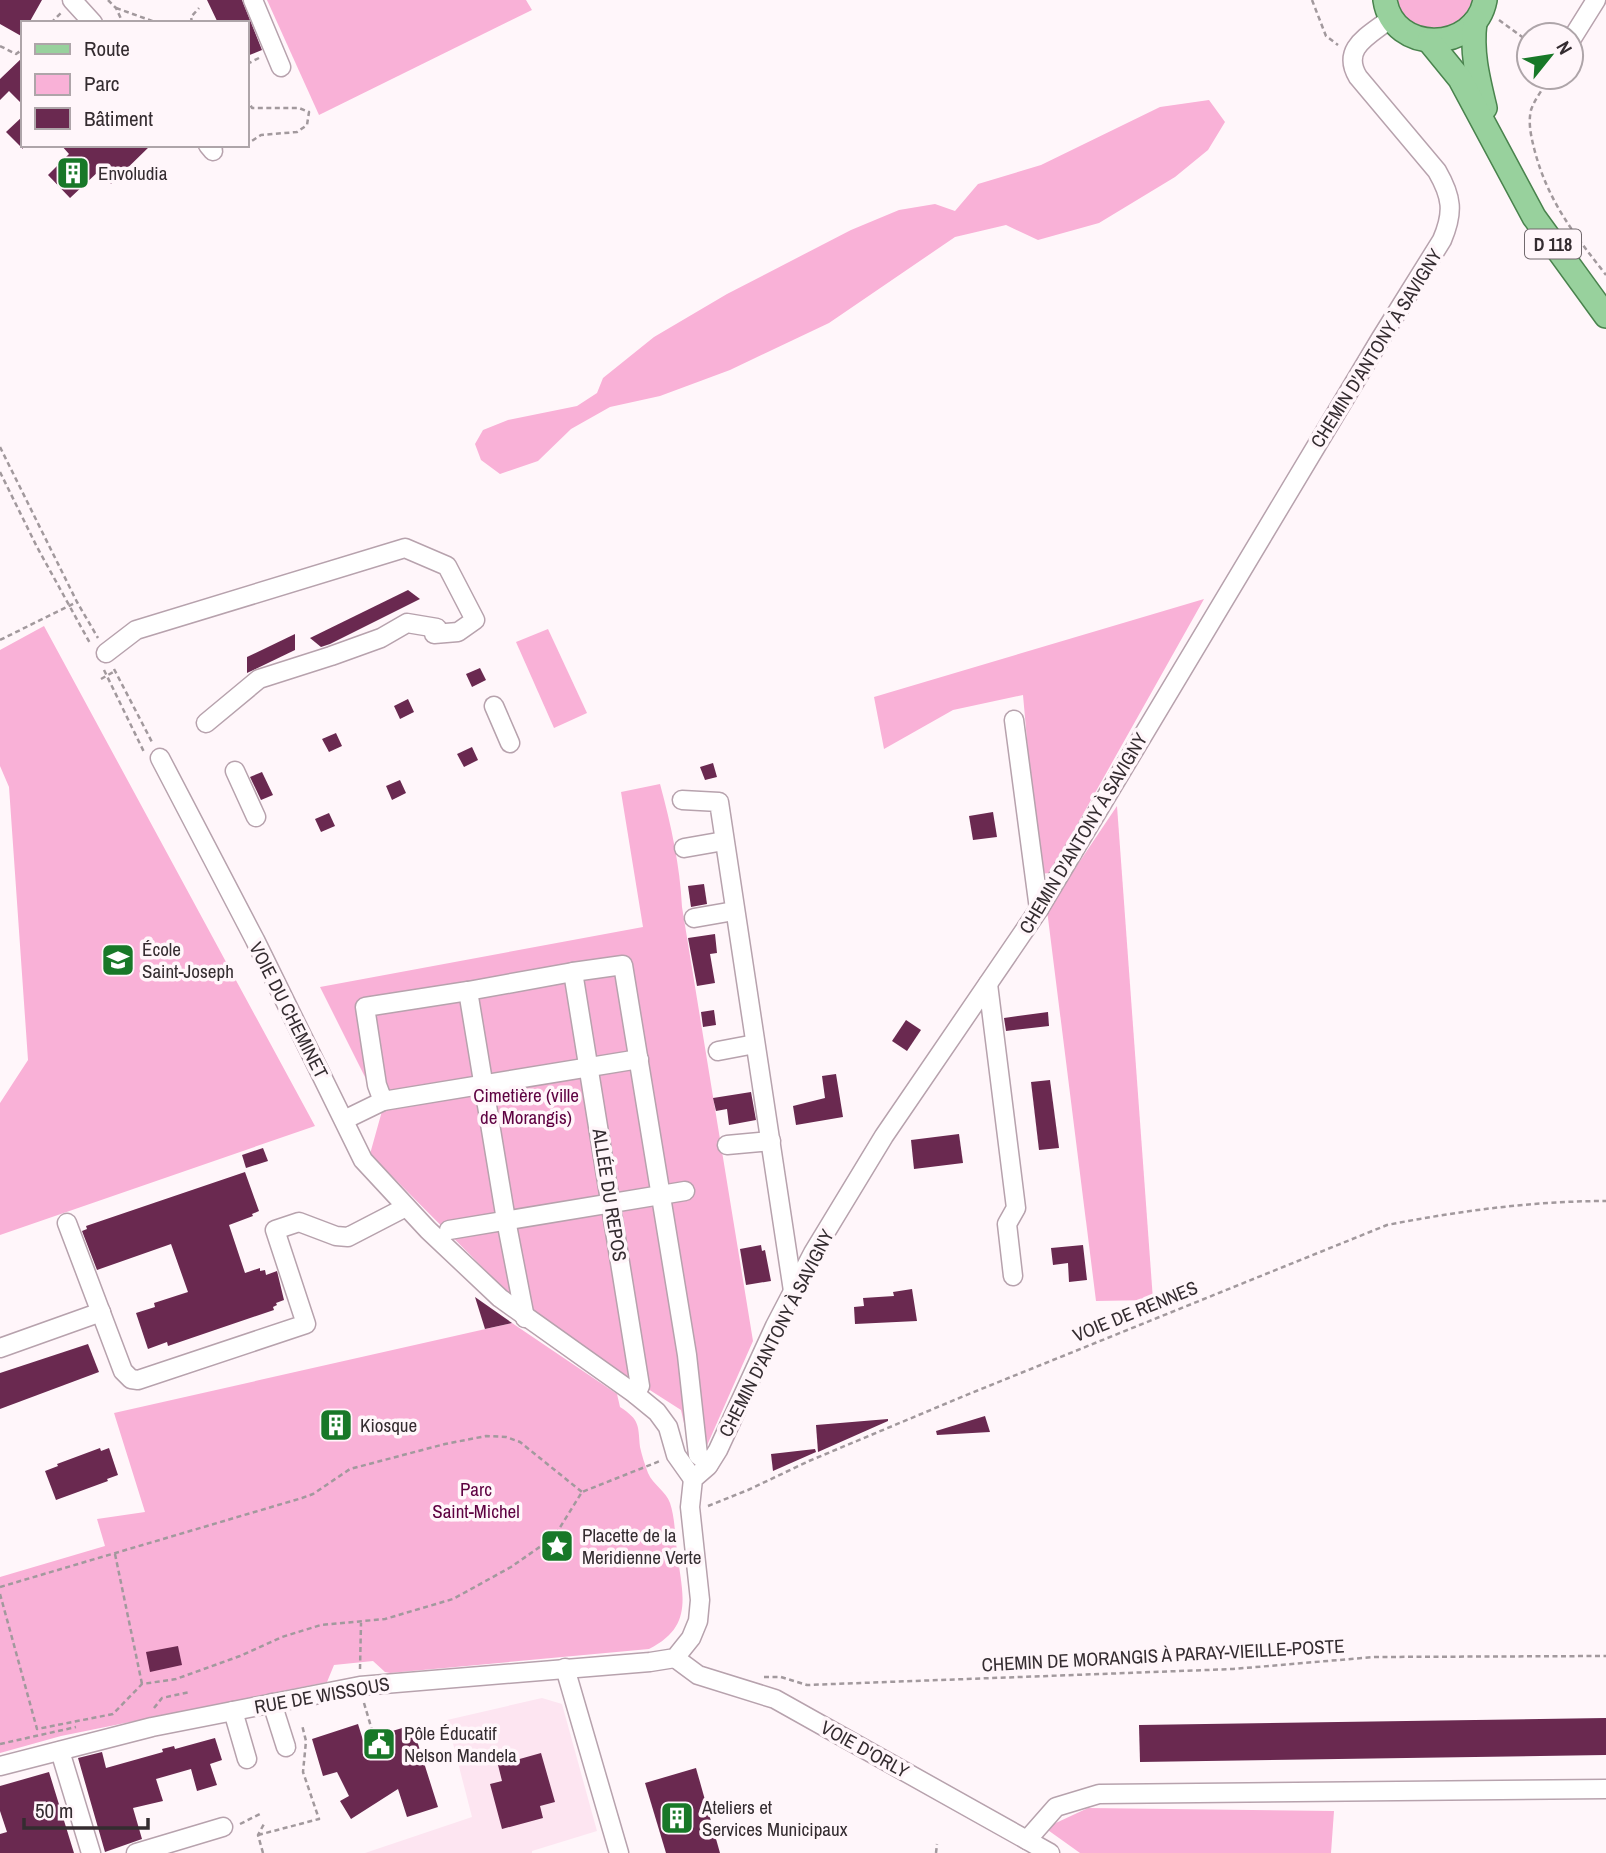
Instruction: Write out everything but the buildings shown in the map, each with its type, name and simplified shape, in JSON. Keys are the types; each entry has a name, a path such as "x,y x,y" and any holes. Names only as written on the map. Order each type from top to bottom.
{"main road":[{"path":"1388,9 1401,29 1415,38 1429,41 1454,38 1481,9"},
{"name":"D 118","path":"1481,9 1472,43 1476,73 1486,113 1508,167"},
{"name":"D 118","path":"1429,41 1460,79 1534,217 1606,316"}],"street":[{"path":"72,0 91,21"},
{"path":"253,0 281,67"},
{"path":"1583,21 1596,0"},
{"path":"1351,57 1355,48 1388,9"},
{"name":"CHEMIN D'ANTONY À SAVIGNY","path":"693,1479 709,1464 718,1450 813,1253 884,1136 1039,909 1366,362 1443,240 1449,223 1451,204 1446,187 1437,171 1358,77 1351,57"},
{"path":"106,653 136,630 405,548 447,566 475,620 458,632 435,631 407,623 381,638 259,679 206,723"},
{"path":"494,705 510,743"},
{"path":"1014,720 1039,909"},
{"name":"VOIE DU CHEMINET","path":"160,758 232,895 363,1160 476,1276 525,1318 635,1394 663,1419 673,1439 676,1455 693,1479"},
{"path":"235,771 256,817"},
{"path":"682,800 719,802 793,1291"},
{"path":"684,848 724,841"},
{"path":"694,918 734,911"},
{"path":"383,1101 377,1085 365,1007 623,965 687,1355 698,1455 709,1464"},
{"name":"ALLÉE DU REPOS","path":"573,972 640,1386 635,1394"},
{"path":"988,984 1016,1208 1007,1224 1013,1276"},
{"path":"468,991 525,1318"},
{"path":"718,1051 755,1044"},
{"path":"344,1120 383,1101 639,1059"},
{"path":"727,1145 771,1140"},
{"path":"449,1230 685,1191"},
{"path":"67,1223 93,1315 124,1371 131,1379 138,1380 306,1324 275,1230 299,1222 336,1236 348,1237 407,1207"},
{"path":"0,1348 93,1315"},
{"path":"675,1658 691,1638 698,1622 700,1600 690,1507 693,1479"},
{"name":"RUE DE WISSOUS","path":"0,1766 131,1731 360,1686 675,1658"},
{"name":"VOIE D'ORLY","path":"675,1658 698,1675 775,1699 1050,1853"},
{"path":"565,1668 619,1853"},
{"path":"272,1703 286,1747"},
{"path":"233,1711 247,1759"},
{"path":"60,1751 91,1853"},
{"path":"1027,1840 1056,1807 1099,1794 1606,1789"},
{"path":"136,1853 223,1827"}],"path":[{"path":"108,0 116,8 122,21"},
{"path":"1312,0 1326,36 1351,57"},
{"path":"116,8 152,21"},
{"path":"192,21 191,17 199,8"},
{"path":"1481,9 1515,32"},
{"path":"0,46 16,54 21,50"},
{"path":"1541,91 1530,113 1530,130 1540,169 1556,207 1573,234 1606,275"},
{"path":"248,100 252,108 299,108 309,112 307,125 298,132 261,135 248,144"},
{"path":"0,447 77,602 160,758"},
{"path":"0,640 77,602"},
{"path":"101,679 116,671"},
{"name":"VOIE DE RENNES","path":"690,1507 710,1506 964,1396 1387,1225 1456,1212 1571,1201 1606,1201"},
{"path":"0,1587 303,1498 350,1469 486,1436 506,1437 520,1442 582,1492"},
{"path":"37,1729 113,1714 142,1684 176,1679 240,1656 282,1637 321,1625 385,1619 453,1599 511,1567 554,1537 582,1492 676,1455"},
{"path":"115,1555 142,1684"},
{"path":"0,1594 38,1735"},
{"path":"361,1623 360,1686 377,1747"},
{"name":"CHEMIN DE MORANGIS À PARAY-VIEILLE-POSTE","path":"756,1677 780,1677 807,1685 1233,1669 1374,1657 1606,1656"},
{"path":"143,1711 156,1708 162,1698 190,1692"},
{"path":"92,1724 117,1717"},
{"path":"258,1835 319,1819 303,1772 306,1741 302,1726"},
{"path":"0,1744 79,1727"},
{"path":"223,1827 246,1822 262,1813"},
{"path":"263,1853 258,1835 265,1822"},
{"path":"936,1853 937,1844"}],"shaded area":[{"path":"542,1698 562,1704 597,1831 532,1853 365,1853 472,1817 447,1720"}],"green space":[{"path":"267,0 526,0 532,10 319,115"},
{"path":"1395,0 1473,0 1462,20 1446,30 1417,28 1402,16"},
{"path":"1209,100 1225,122 1208,150 1175,177 1099,223 1038,240 1006,225 955,237 829,323 730,370 660,396 610,407 571,429 538,461 500,474 481,460 475,444 483,430 508,420 577,406 597,393 603,378 654,337 727,294 851,230 899,210 935,204 955,211 978,184 1041,165 1160,107"},
{"path":"1204,599 1050,873 1039,874 1023,695 953,710 884,749 874,697"},
{"name":"École Saint-Joseph","path":"44,626 315,1126 0,1235 0,1103 28,1060 9,787 0,766 0,650"},
{"path":"548,629 587,713 554,728 516,642"},
{"name":"Cimetière (ville de Morangis)","path":"660,784 677,860 682,907 753,1341 705,1450 690,1450 681,1410 645,1387 644,1380 628,1378 512,1297 370,1154 382,1111 320,987 643,927 621,792"},
{"path":"1117,806 1153,1300 1096,1301 1047,910"},
{"name":"Parc Saint-Michel","path":"512,1323 617,1394 620,1407 637,1424 640,1447 648,1473 668,1499 674,1521 682,1608 673,1630 664,1640 649,1649 390,1673 373,1661 334,1665 327,1682 61,1736 0,1753 0,1577 105,1546 97,1519 145,1512 114,1413"},
{"path":"1088,1808 1334,1811 1331,1853 1080,1853 1045,1828"}],"place":[{"name":"Envoludia","path":"73,173"},
{"name":"École Saint-Joseph","path":"118,960"},
{"name":"Kiosque","path":"336,1425"},
{"name":"Placette de la Meridienne Verte","path":"557,1546"},
{"name":"Pôle Éducatif Nelson Mandela","path":"379,1744"},
{"name":"Ateliers et Services Municipaux","path":"677,1818"}]}
